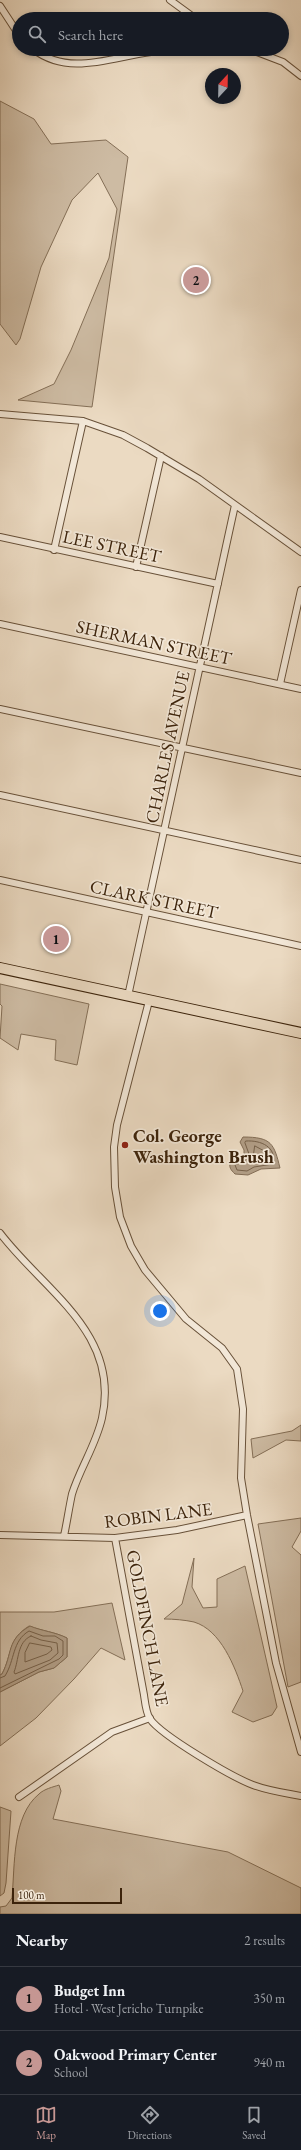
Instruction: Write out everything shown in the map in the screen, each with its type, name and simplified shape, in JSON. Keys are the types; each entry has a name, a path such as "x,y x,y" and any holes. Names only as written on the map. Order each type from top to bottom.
{"main road":[{"path":"0,968 301,1033"}],"street":[{"path":"170,0 186,12"},
{"path":"0,6 12,24"},
{"path":"46,56 57,62 74,64 126,56"},
{"path":"267,56 283,62 301,76"},
{"path":"0,414 83,421 122,435 161,456 235,505 301,552"},
{"path":"54,550 83,421"},
{"path":"136,567 161,456"},
{"name":"CHARLES AVENUE","path":"128,996 235,505"},
{"name":"LEE STREET","path":"0,537 54,550 218,584"},
{"path":"280,684 301,590"},
{"name":"SHERMAN STREET","path":"0,624 301,689"},
{"path":"0,709 182,749 301,773"},
{"path":"0,795 301,860"},
{"name":"CLARK STREET","path":"0,880 301,946"},
{"path":"149,1001 117,1125 114,1146 115,1186 120,1217 131,1246 154,1282 186,1319 222,1348 232,1359 237,1369 243,1409 241,1478 247,1515 276,1663 301,1752"},
{"path":"0,1233 11,1248 82,1324 92,1340 101,1360 105,1386 102,1419 72,1494 64,1536"},
{"name":"ROBIN LANE","path":"0,1535 115,1538 177,1530 247,1515"},
{"name":"GOLDFINCH LANE","path":"115,1538 144,1695 150,1718 162,1731 231,1774 262,1788 301,1796"},
{"path":"19,1797 112,1732 150,1718"}],"shaded area":[{"path":"0,101 34,119 51,144 106,140 128,157 92,407 18,400 54,384 71,350 109,258 117,209 98,173 72,200 41,267 20,339 16,345 0,324"},
{"path":"0,984 89,1004 77,1065 55,1060 56,1040 21,1034 18,1050 0,1038 2,1006 0,1004"},
{"path":"301,1425 301,1441 286,1440 253,1458 251,1439 292,1431"},
{"path":"301,1518 301,1531 292,1547 301,1555 301,1682 288,1687 258,1524"},
{"path":"194,1558 192,1587 203,1608 217,1607 217,1579 245,1566 277,1707 272,1715 253,1722 232,1712 243,1691 226,1650 204,1626 194,1622 164,1619 182,1604"},
{"path":"112,1603 125,1660 101,1648 74,1679 36,1718 0,1746 0,1692 39,1672 54,1668 67,1657 67,1638 29,1626 17,1636 11,1647 2,1674 0,1675 0,1612 54,1612"},
{"path":"59,1785 61,1791 53,1819 228,1852 301,1888 301,1914 0,1914 0,1907 6,1906 12,1898 16,1842 24,1815 30,1803 41,1792"},
{"path":"0,1807 11,1811 6,1883 4,1893 0,1896"}],"water":[{"path":"243,1137 253,1137 266,1140 276,1153 280,1168 261,1169 248,1175 235,1174 230,1168 230,1163 231,1161 239,1160 244,1156 244,1150 240,1142"},
{"path":"30,1626 67,1638 67,1657 54,1668 39,1672 0,1692 0,1675 2,1674 13,1642 22,1631"}],"place":[{"name":"Oakwood Primary Center","path":"196,280"},
{"name":"Budget Inn","path":"56,939"},
{"name":"Col. George Washington Brush","path":"125,1145"}]}
